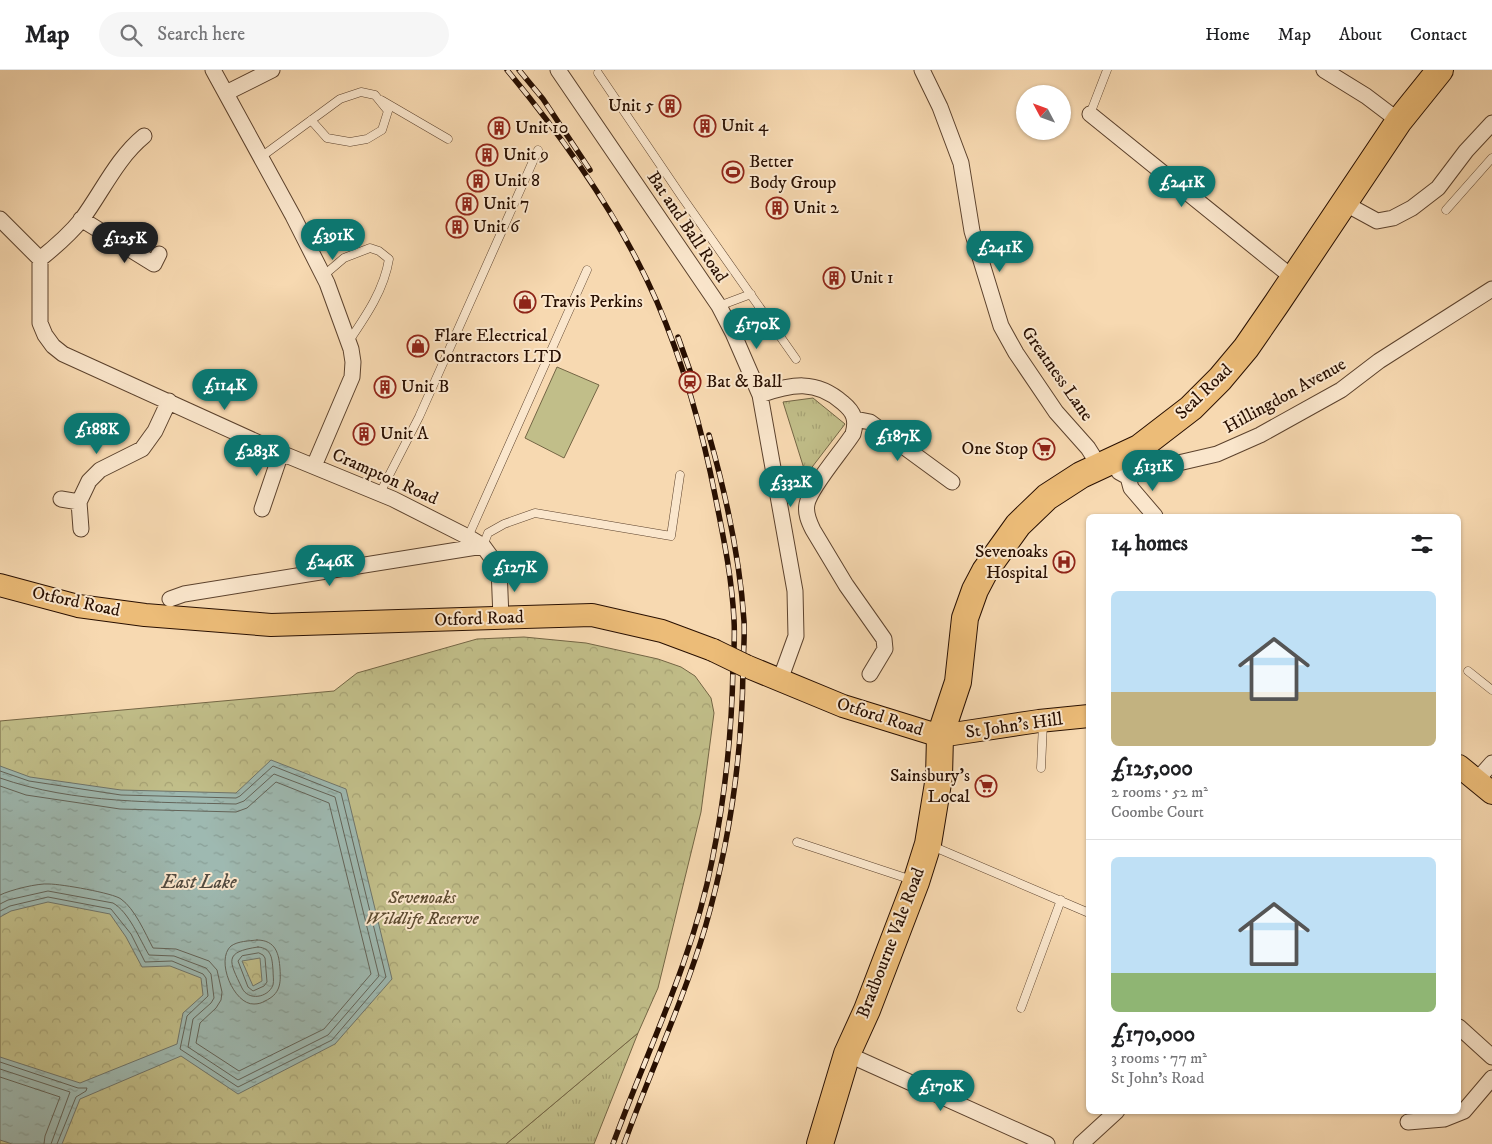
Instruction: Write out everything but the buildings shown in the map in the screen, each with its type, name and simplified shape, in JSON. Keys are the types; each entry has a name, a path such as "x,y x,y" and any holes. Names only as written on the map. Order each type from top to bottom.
{"highway":[{"name":"Seal Road","path":"940,736 958,682 965,618 985,571 1018,525 1041,502 1066,483 1114,468 1177,420 1207,393 1246,348 1399,121 1440,70"},
{"name":"Bradbourne Vale Road","path":"820,1144 848,1054 916,882 928,844 939,776 940,736"}],"main road":[{"name":"Otford Road","path":"0,585 78,606 144,615 271,625 592,615 662,631 713,650 780,680 869,716 940,736"},
{"name":"St John's Hill","path":"940,736 1086,716"},
{"path":"1461,768 1485,786"}],"street":[{"path":"213,70 293,216 323,276 349,341 353,362 352,377 314,466"},
{"path":"226,93 272,70"},
{"name":"Bat and Ball Road","path":"558,70 719,306 760,395 795,591 796,636 780,680"},
{"name":"Greatness Lane","path":"922,70 940,107 961,163 972,231 1001,326 1016,353 1056,412 1088,448 1114,468 1154,514"},
{"path":"1324,70 1366,96 1399,121"},
{"path":"1090,114 1293,278"},
{"path":"1344,204 1377,221 1393,218 1412,208 1438,188 1466,151 1492,123"},
{"path":"0,219 40,259 62,242 81,219 132,146 144,136"},
{"path":"81,219 154,264 159,254"},
{"name":"Crampton Road","path":"40,259 40,323 45,335 53,346 63,354 281,453 380,494 483,546 499,568 501,618"},
{"name":"Hillingdon Avenue","path":"1114,468 1144,471 1217,454 1260,435 1341,390 1379,361 1492,290"},
{"path":"760,395 792,386 826,390 840,400 852,412 855,419 853,434 809,497 806,510 813,530 846,585 884,639 886,648 870,674"},
{"path":"81,529 79,502 89,481 100,470 142,448 155,431 169,401"},
{"path":"855,419 870,422 952,482"},
{"path":"262,509 281,453"},
{"path":"61,500 79,502"},
{"path":"170,600 184,594 483,546"},
{"path":"1485,786 1492,763"},
{"path":"1461,1030 1492,1057"},
{"path":"848,1054 1047,1144"},
{"path":"1461,1112 1492,1078"},
{"path":"1081,1144 1114,1114"},
{"path":"1408,1122 1444,1120 1457,1114"}],"lane":[{"path":"1090,114 1107,70"},
{"path":"598,73 682,197 796,359"},
{"path":"260,157 340,99 361,92 375,94 377,97 448,139"},
{"path":"311,120 328,138 350,142 367,139 382,130 388,111 377,97"},
{"path":"380,494 419,417 538,150"},
{"path":"1446,210 1492,158"},
{"path":"323,276 344,258 370,248 379,251 389,259 387,272 372,307 349,341"},
{"path":"468,537 587,270"},
{"path":"719,306 751,294"},
{"path":"483,546 488,533 504,524 535,513 671,536 680,474"},
{"path":"1468,671 1492,690"},
{"path":"1041,768 1043,721"},
{"path":"797,842 916,882"},
{"path":"928,844 1086,912"},
{"path":"1021,1008 1061,900"}],"green space":[{"path":"557,367 599,385 564,458 525,438"},
{"path":"813,398 845,424 806,475 783,402"},
{"name":"Sevenoaks Wildlife Reserve","path":"524,637 586,643 658,659 681,667 695,676 711,698 714,713 701,812 658,988 638,1033 506,1144 0,1144 0,721 334,691 357,673 477,639"},
{"path":"638,1033 594,1144 506,1144"}],"water":[{"name":"East Lake","path":"271,760 346,789 392,979 335,1044 238,1094 181,1056 80,1099 62,1144 12,1144 0,1140 0,1057 80,1083 177,1044 183,1013 203,995 201,978 170,966 142,967 126,937 110,914 48,902 11,911 0,917 0,766 30,777 121,790 236,793","holes":["260,958 262,981 253,986 242,961"]}],"railway":[{"path":"507,70 550,124 590,180 626,240 657,302 676,350 705,450 725,545 733,605 734,643 729,739 721,813 704,897 681,969 613,1144"},
{"path":"519,70 543,99 590,170"},
{"path":"678,337 694,382"},
{"path":"624,1144 677,1010 705,928 721,865 737,768 742,702 744,621 731,527 709,435"}],"place":[{"name":"Unit 5","path":"670,106"},
{"name":"Unit 4","path":"705,126"},
{"name":"Unit 10","path":"499,128"},
{"name":"Unit 9","path":"487,155"},
{"name":"Better Body Group","path":"733,172"},
{"name":"Unit 8","path":"478,181"},
{"name":"Unit 7","path":"467,204"},
{"name":"Unit 2","path":"777,208"},
{"name":"Unit 6","path":"457,227"},
{"name":"Unit 1","path":"834,278"},
{"name":"Travis Perkins","path":"525,302"},
{"name":"Flare Electrical Contractors LTD","path":"418,346"},
{"name":"Bat & Ball","path":"690,382"},
{"name":"Unit B","path":"385,387"},
{"name":"Unit A","path":"364,434"},
{"name":"One Stop","path":"1044,449"},
{"name":"Sevenoaks Hospital","path":"1064,562"},
{"name":"Sainsbury's Local","path":"986,786"}]}
